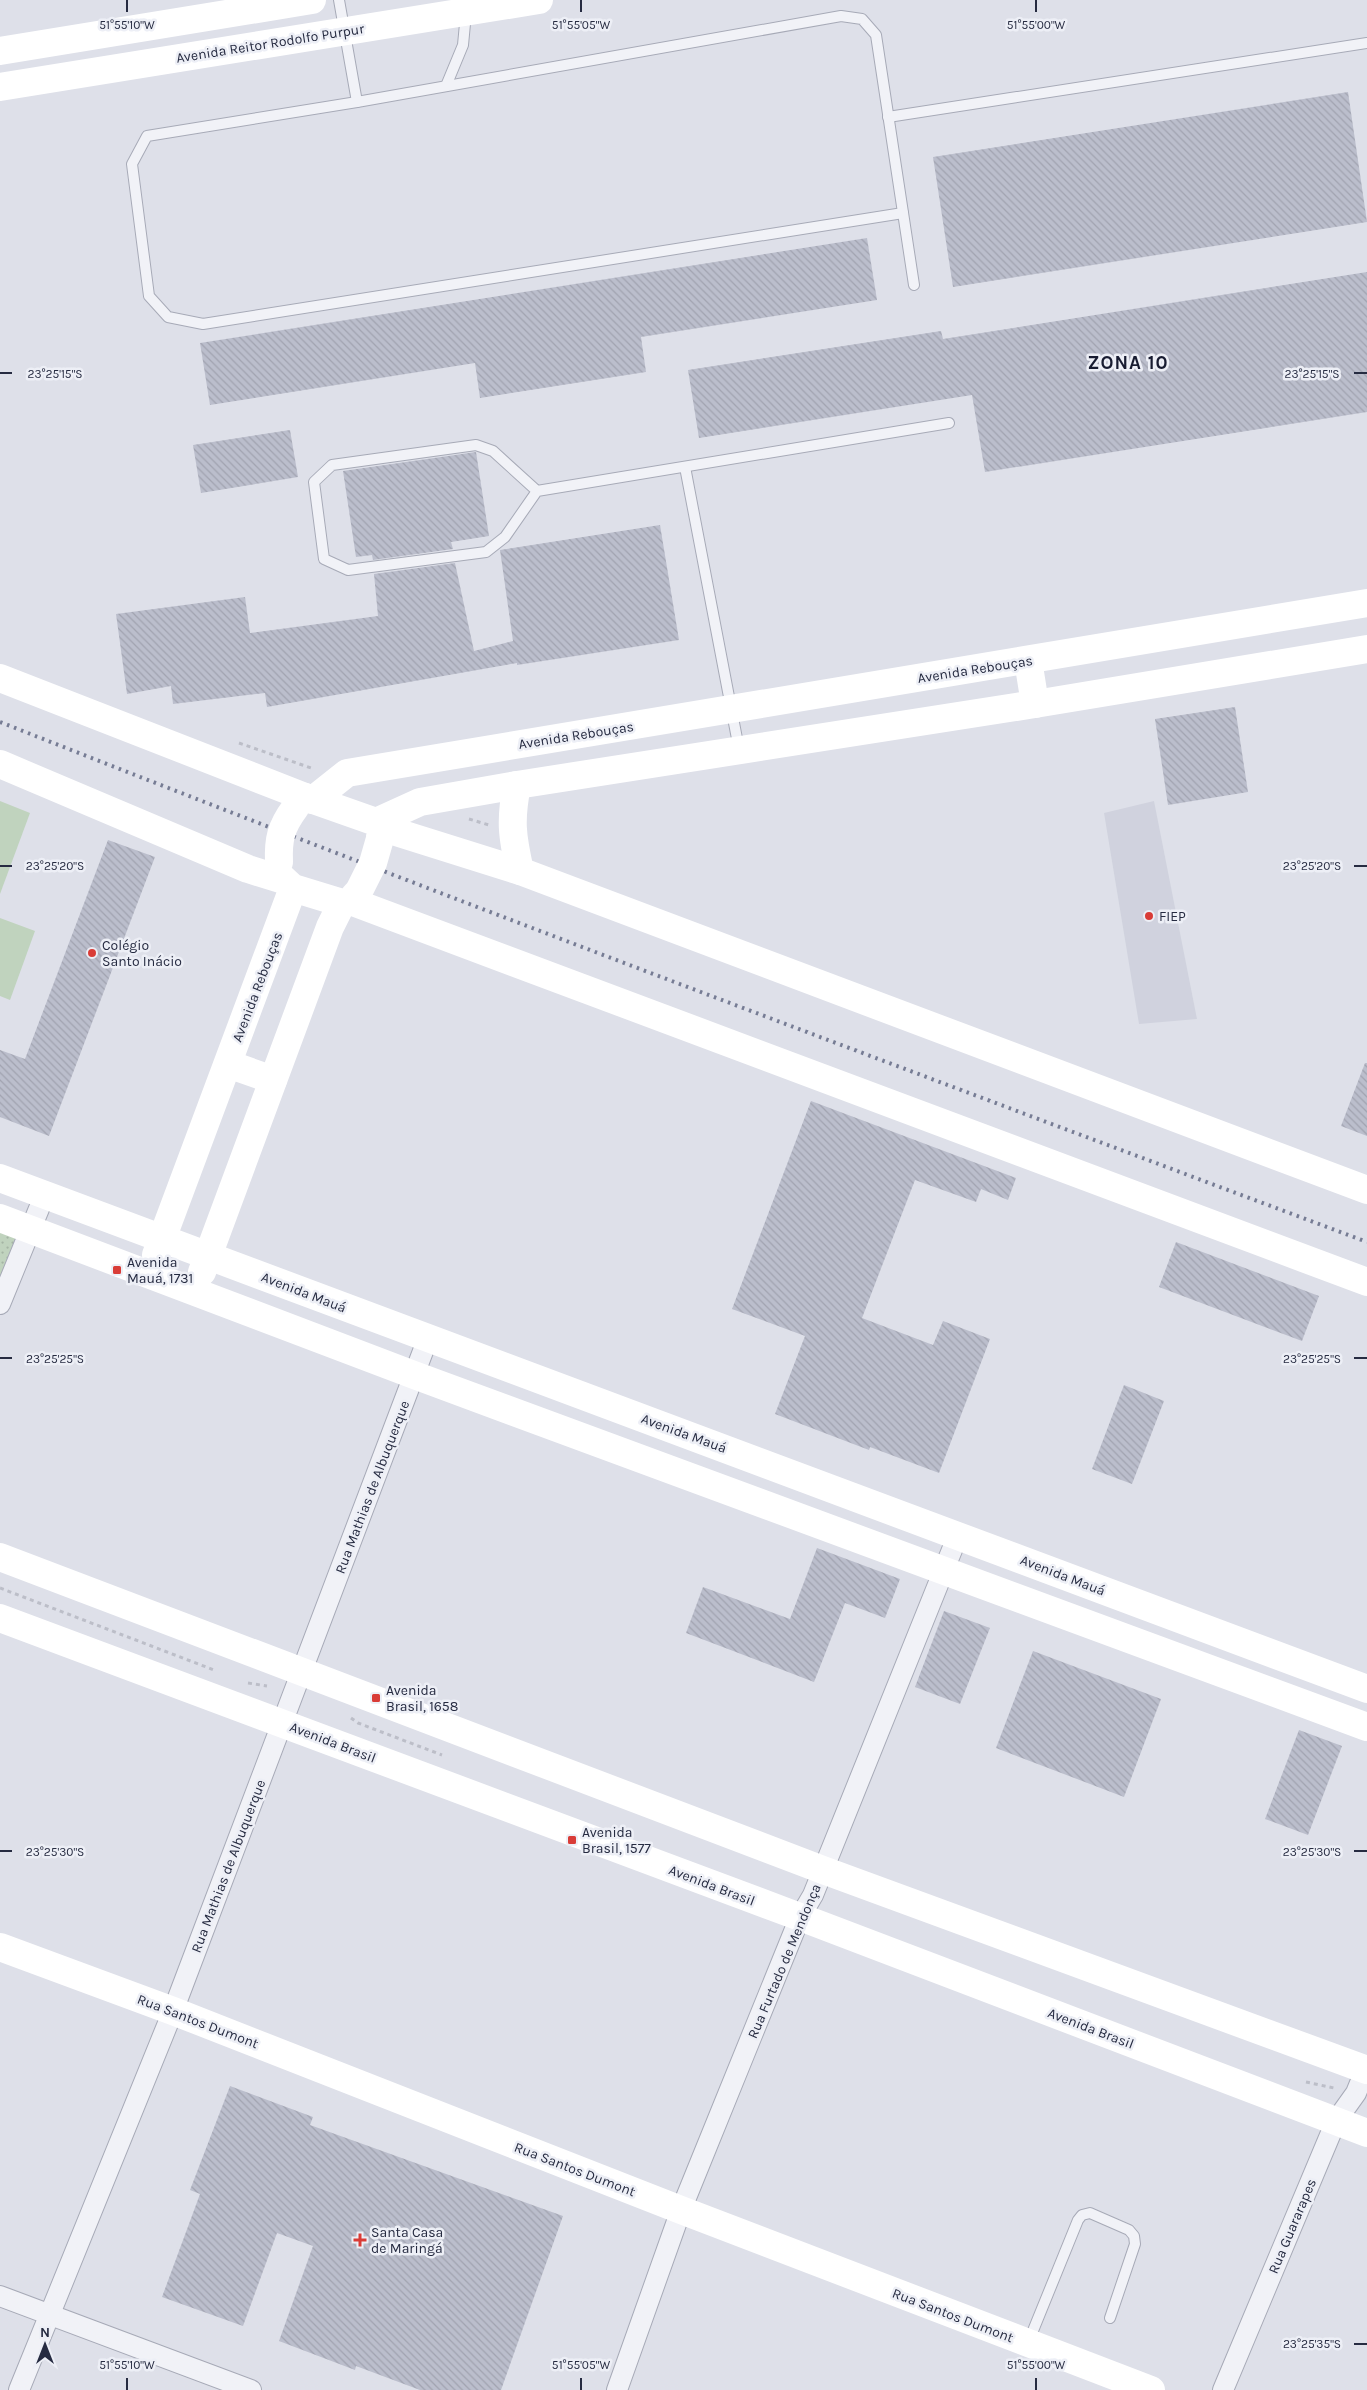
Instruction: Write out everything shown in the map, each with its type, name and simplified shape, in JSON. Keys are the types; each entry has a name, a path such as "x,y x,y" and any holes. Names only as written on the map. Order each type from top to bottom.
{"main road":[{"path":"0,51 312,0"},
{"name":"Avenida Reitor Rodolfo Purpur","path":"0,87 344,31 465,6 539,0"},
{"path":"100,35 105,70"},
{"name":"Avenida Rebouças","path":"149,1274 228,1064 284,876 278,841 285,821 304,802 347,773 1367,603"},
{"path":"194,1292 330,927 372,863 379,831 420,802 517,784 1035,704 1367,649"},
{"path":"1028,660 1035,704"},
{"path":"0,678 379,831 520,871 1367,1190"},
{"path":"0,764 248,869 284,876 351,897 1367,1282"},
{"path":"517,784 512,809 512,833 520,871"},
{"path":"228,1064 273,1080"},
{"name":"Avenida Mauá","path":"0,1178 1367,1689"},
{"path":"0,1218 414,1375 1367,1727"},
{"path":"0,1557 823,1870 1367,2068"},
{"name":"Avenida Brasil","path":"0,1618 1367,2133"},
{"name":"Rua Santos Dumont","path":"0,1947 173,2011 681,2210 1151,2390"}],"street":[{"path":"0,1304 44,1194"},
{"name":"Rua Mathias de Albuquerque","path":"18,2390 173,2011 428,1338"},
{"name":"Rua Furtado de Mendonça","path":"617,2390 681,2210 800,1918 813,1895 958,1535"},
{"name":"Rua Guararapes","path":"1222,2390 1336,2121 1356,2093 1367,2068"},
{"path":"0,2296 251,2390"}],"lane":[{"path":"339,0 357,102"},
{"path":"446,86 462,45 465,6"},
{"path":"903,214 203,324 168,317 149,296 132,164 147,136 357,102 841,16 862,20 876,35 914,285"},
{"path":"888,117 1367,43"},
{"path":"537,491 493,451 476,445 332,465 314,482 324,559 348,570 486,552 505,537 537,491 949,423"},
{"path":"685,467 733,709 739,750"},
{"path":"1028,2344 1078,2220 1082,2215 1090,2213 1129,2230 1134,2236 1135,2244 1110,2318"}],"shaded area":[{"name":"FIEP","path":"1154,801 1197,1019 1139,1024 1104,813"}],"green space":[{"path":"0,801 30,813 0,894"},
{"path":"0,918 35,931 10,1000 0,996"},
{"path":"0,1218 30,1229 0,1304"}],"building":[{"path":"1348,92 1367,222 953,287 933,157"},
{"path":"867,238 877,300 641,337 646,372 480,398 475,363 210,405 200,343"},
{"path":"1367,272 1367,412 985,472 972,395 699,438 688,370 941,331 943,339"},
{"path":"290,430 298,477 201,493 193,445"},
{"path":"476,452 489,536 451,542 453,549 373,560 372,555 356,557 343,471"},
{"path":"660,525 679,640 517,665 517,663 267,707 265,693 173,704 171,686 127,694 116,614 245,597 250,633 378,616 374,574 455,563 474,651 513,641 500,550"},
{"path":"1235,707 1248,792 1168,805 1155,719"},
{"name":"Colégio Santo Inácio","path":"108,840 155,857 49,1136 0,1117 0,1050 25,1059"},
{"path":"1365,1063 1367,1063 1367,1136 1341,1126"},
{"path":"811,1101 1016,1178 1008,1200 981,1189 976,1202 915,1180 862,1318 933,1345 943,1321 990,1339 939,1473 870,1447 869,1450 775,1414 805,1336 732,1309"},
{"path":"1176,1242 1319,1296 1302,1341 1159,1287"},
{"path":"1124,1385 1164,1401 1132,1484 1092,1469"},
{"path":"817,1548 900,1579 885,1618 845,1603 814,1682 686,1633 703,1587 790,1619"},
{"path":"944,1611 990,1628 960,1704 915,1687"},
{"path":"1033,1651 1161,1699 1124,1797 996,1748"},
{"path":"1299,1730 1342,1746 1308,1835 1265,1819"},
{"path":"230,2086 313,2117 310,2125 563,2216 501,2390 420,2390 356,2366 355,2370 279,2341 313,2246 277,2233 243,2326 162,2297 200,2194 190,2190"}],"railway":[{"path":"0,722 170,789 853,1050 1367,1242"}],"place":[{"name":"FIEP","path":"1149,916"},
{"name":"Colégio Santo Inácio","path":"92,953"},
{"name":"Avenida Mauá, 1731","path":"117,1270"},
{"name":"Avenida Brasil, 1658","path":"376,1698"},
{"name":"Avenida Brasil, 1577","path":"572,1840"},
{"name":"Santa Casa de Maringá","path":"360,2240"}],"district":[{"name":"ZONA 10","path":"1128,362"}]}
